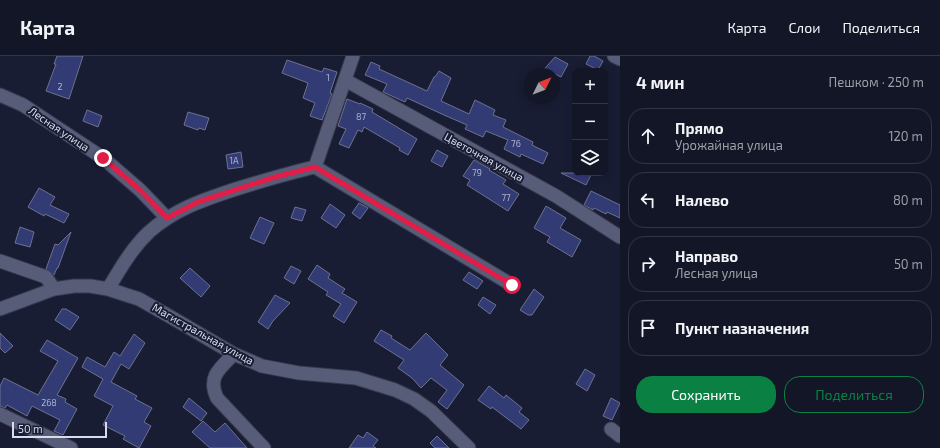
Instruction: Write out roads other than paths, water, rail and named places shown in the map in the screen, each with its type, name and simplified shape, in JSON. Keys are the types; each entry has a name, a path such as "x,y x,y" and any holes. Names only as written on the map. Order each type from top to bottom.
{"street":[{"path":"614,56 620,59"},
{"path":"315,167 345,80 349,57"},
{"name":"Цветочная улица","path":"345,80 556,196 620,237"},
{"name":"Лесная улица","path":"0,95 23,105 103,158 140,190 167,218"},
{"path":"108,289 127,258 148,233 167,218 198,202 275,177 315,167 512,285"},
{"path":"0,261 46,277 54,289"},
{"name":"Магистральная улица","path":"0,309 54,289 74,286 90,286 108,289 138,300 169,316 234,354 262,366 299,374 356,378 395,390 414,399 431,411 469,448"},
{"path":"234,354 218,370 213,380 213,389 217,398 257,446"},
{"path":"0,414 71,448"}]}
